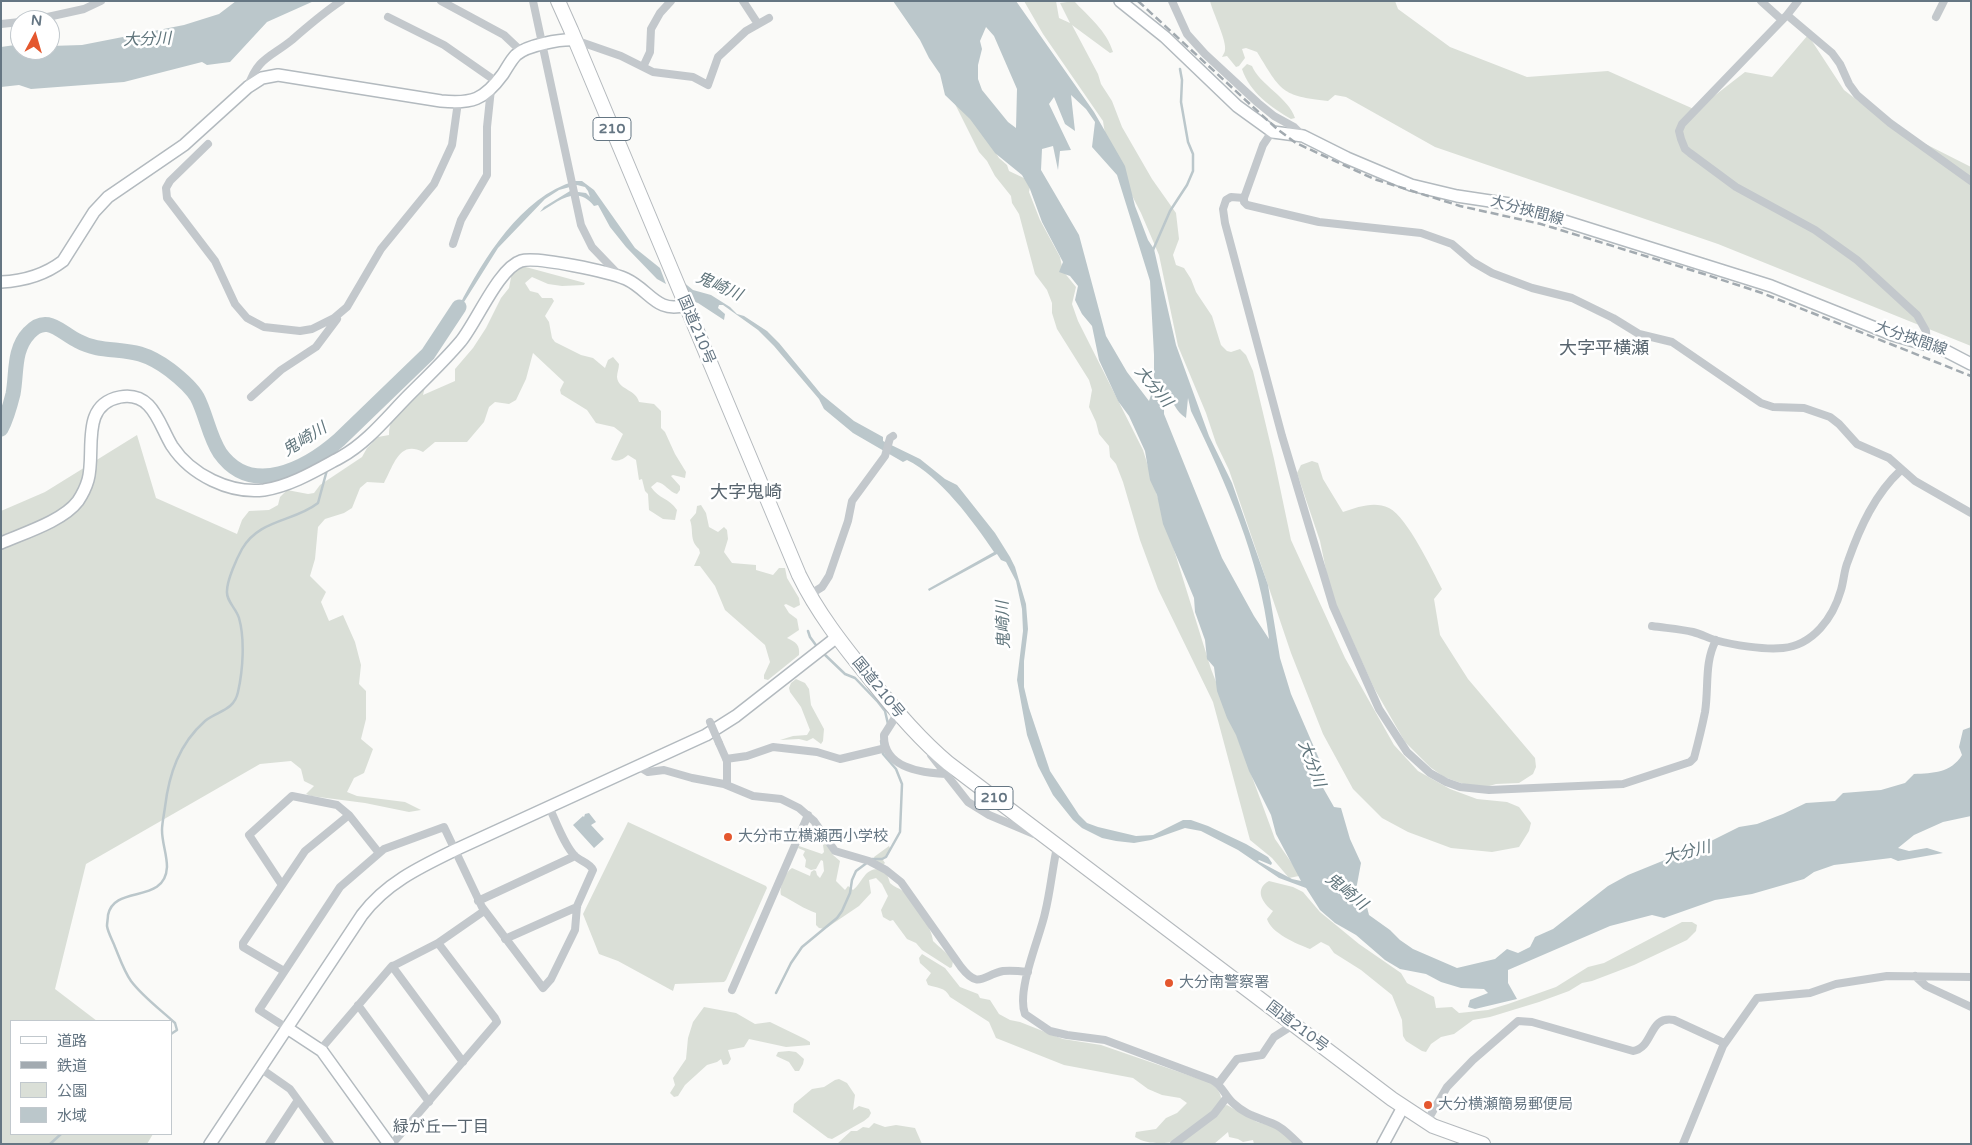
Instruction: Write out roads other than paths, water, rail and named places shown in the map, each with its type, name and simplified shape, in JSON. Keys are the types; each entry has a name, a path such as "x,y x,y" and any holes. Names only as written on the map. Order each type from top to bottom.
{"highway":[{"name":"国道210号","path":"558,1 785,545 809,595 837,638 909,726 948,763 1403,1107 1426,1122 1483,1144"}],"street":[{"path":"60,14 84,9 101,1"},
{"path":"248,87 252,75 263,60 341,1"},
{"path":"441,1 504,35 522,52"},
{"path":"533,1 581,225 592,247 616,272 616,276"},
{"path":"643,67 650,52 651,28 670,1"},
{"path":"742,1 758,24"},
{"name":"大分挾間線","path":"1120,1 1165,36 1244,112 1268,130 1276,133 1290,133 1303,136 1347,158 1406,183 1457,196 1510,204 1780,289 1893,335 1952,353 1971,364"},
{"path":"1172,1 1187,34 1204,54 1258,103 1274,116 1294,127 1303,136"},
{"path":"1762,1 1832,53 1840,64 1849,84 1858,95 1890,123 1971,181"},
{"path":"1798,1 1785,17 1682,124 1679,131 1683,145 1690,153 1736,188 1815,230 1857,260 1917,315 1926,331 1927,345"},
{"path":"1936,17 1944,1"},
{"path":"388,17 444,45 494,85"},
{"path":"1,282 25,279 63,261 100,205 184,145 248,87 262,78 278,75 458,102 475,100 494,85 514,59 522,52 542,45 575,40 621,56 656,73 693,76 708,85 716,59 740,36 769,18"},
{"path":"453,244 461,220 487,174 487,127 494,85"},
{"path":"251,397 281,370 316,347 352,300 381,249 426,196 438,178 452,145 458,102"},
{"path":"1276,133 1269,136 1264,145 1244,198 1244,202 1247,205 1312,221 1421,233 1452,244 1472,262 1492,273 1532,288 1572,298 1613,318 1639,334 1672,342 1761,402 1774,407 1804,408 1830,417 1839,424 1854,442 1889,458 1914,481 1971,513"},
{"path":"208,144 170,181 166,193 169,202 215,261 239,310 251,322 259,326 300,331 322,325 339,315"},
{"path":"1244,198 1230,197 1226,200 1222,209 1225,223 1282,436 1333,606 1379,709 1399,741 1421,766 1453,785 1470,789 1489,790 1622,784 1690,762 1695,757 1704,713 1707,666 1710,652 1716,640"},
{"path":"1,544 50,521 77,502 88,480 93,421 101,408 112,400 133,396 145,401 155,413 172,446 179,455 196,471 215,482 228,487 250,490 277,487 290,483 342,456 373,432 462,340 504,273 519,261 533,259 616,276 635,284 663,306 674,308 684,300"},
{"path":"809,595 822,587 829,576 848,521 852,501 886,454 892,437"},
{"path":"1652,626 1693,632 1716,640 1745,645 1784,648 1812,638 1826,622 1834,607 1841,591 1847,562 1868,514 1883,489 1901,470"},
{"path":"210,1144 362,915 373,902 404,876 455,850 685,746 724,724 837,638"},
{"path":"898,713 884,735 886,748 895,760 908,769 946,774"},
{"path":"710,722 726,759 727,785"},
{"path":"909,726 964,798 983,812 1054,843 1056,852 1046,912 1028,972 1024,997 1024,1012 1030,1019 1067,1036 1105,1040 1208,1078 1218,1084 1226,1098 1245,1114 1281,1128 1299,1144"},
{"path":"726,759 747,756 773,747 813,751 840,759 886,748"},
{"path":"638,766 648,772 664,770 727,785 753,796 781,799 793,805 814,821 835,851 869,861 886,870 901,882 970,977 983,980 1005,971 1028,972"},
{"path":"282,885 264,860 250,835 292,796 337,804 349,815 379,853"},
{"path":"438,943 497,1020 495,1025 429,1102 390,1144 320,1050 259,1010 340,887 384,849 444,827 484,911 543,988 551,979 575,930 577,907 593,870 591,866 575,856 549,807"},
{"path":"284,971 243,948 243,943 305,850 349,815"},
{"path":"732,990 808,815"},
{"path":"478,901 575,856"},
{"path":"505,939 577,907"},
{"path":"320,1050 392,966 438,943 484,911"},
{"path":"392,966 463,1062"},
{"path":"1682,1144 1724,1043 1757,998 1810,993 1836,984 1887,976 1971,977"},
{"path":"1915,976 1926,986 1971,1007"},
{"path":"358,1006 429,1102"},
{"path":"1426,1122 1447,1087 1473,1060 1518,1021 1530,1021 1632,1051 1639,1049 1660,1021 1666,1019 1678,1022 1724,1043"},
{"path":"1218,1084 1238,1059 1262,1055 1274,1037 1293,1024"},
{"path":"260,1068 286,1086 330,1144"},
{"path":"1174,1144 1214,1114 1226,1098"},
{"path":"270,1143 298,1100"},
{"path":"1384,1144 1403,1107"}],"water":[{"name":"大分川","path":"236,1 314,1 267,22 230,62 207,65 202,62 124,82 31,89 19,85 1,87 1,47 10,46 10,60 60,60 60,46 82,45 184,25 219,14"},
{"name":"大分川","path":"893,1 1016,1 1094,112 1125,166 1135,206 1148,240 1154,249 1176,345 1209,436 1232,483 1268,585 1280,658 1291,694 1320,761 1322,786 1334,807 1341,808 1350,839 1361,863 1356,890 1366,903 1369,915 1390,930 1400,940 1413,949 1457,968 1495,959 1507,949 1518,953 1530,947 1535,937 1553,929 1608,886 1628,875 1709,842 1739,827 1757,824 1806,803 1835,801 1843,793 1881,790 1905,783 1914,774 1947,769 1958,761 1962,755 1959,747 1963,730 1971,727 1971,816 1943,822 1914,835 1898,848 1909,851 1927,848 1943,853 1898,861 1891,858 1834,865 1814,872 1804,879 1752,894 1715,900 1664,918 1652,915 1610,926 1508,970 1508,983 1517,999 1475,1009 1468,1007 1470,1000 1488,993 1484,989 1461,988 1441,982 1426,974 1400,969 1385,960 1356,935 1335,923 1320,910 1306,888 1279,878 1238,850 1201,831 1185,828 1151,840 1134,843 1102,838 1082,828 1053,795 1038,766 1027,735 1017,680 1023,631 1022,609 1016,581 1006,562 1001,560 997,554 929,591 928,589 994,552 966,513 932,477 919,467 907,460 903,462 853,433 824,409 819,399 758,330 723,305 719,305 718,308 725,314 724,320 698,303 689,300 682,281 693,290 711,295 730,307 737,314 744,316 767,331 821,394 854,421 883,437 883,441 920,459 945,479 957,485 995,533 1015,567 1026,604 1028,629 1024,661 1024,687 1029,708 1050,771 1079,815 1087,823 1136,836 1153,835 1183,820 1191,820 1246,844 1268,857 1272,863 1271,865 1258,861 1292,879 1301,881 1276,834 1271,815 1249,771 1236,735 1227,718 1217,691 1214,667 1207,659 1205,640 1195,612 1194,598 1163,524 1157,495 1150,480 1145,451 1129,416 1118,401 1099,360 1092,326 1082,314 1075,300 1078,286 1070,276 1059,272 1063,262 1042,222 1030,189 1022,175 995,153 970,119 945,95 940,74 920,40","holes":["986,27 994,36 1017,89 1016,128 1008,122 982,90 978,79 978,65 982,49 980,41","1071,95 1086,109 1095,122 1092,147 1117,175 1150,281 1154,398 1152,392 1149,401 1127,372 1106,336 1079,235 1041,170 1042,149 1053,146 1058,170 1060,151 1071,150 1049,104 1054,97 1065,124 1075,131","1164,393 1186,418 1188,398 1191,411 1229,494 1250,551 1265,609 1269,639 1222,558 1164,414"]},
{"path":"575,181 582,181 594,190 635,248 660,268 666,284 657,279 626,247 610,227 598,205 594,206 580,196 574,196 560,200 540,212 544,207 570,191 586,193 590,197 585,187 577,185 559,190 545,199 498,248 449,326 456,307 459,306 480,268 506,232 521,215 538,201 556,189"},
{"path":"589,813 596,822 591,825 604,839 594,848 573,825 584,817 585,814"}],"waterway":[{"path":"1153,250 1170,211 1187,185 1193,171 1193,154 1188,142 1181,102 1182,80 1180,69"},
{"name":"鬼崎川","path":"1,429 13,394 16,362 20,347 29,333 36,327 48,325 54,326 72,338 93,347 140,354 163,365 181,379 197,397 216,446 233,467 248,474 263,476 280,474 311,460 339,440 428,354 459,307"},
{"path":"329,460 331,447"},
{"path":"172,1020 141,992 126,973 108,931 108,915 112,906 119,900 149,891 158,886 164,879 167,867 162,825 169,783 177,760 196,730 205,721 229,707 236,698 240,683 243,645 239,618 227,595 227,586 235,563 249,539 258,532 318,503 327,470"},
{"path":"808,631 818,648"},
{"path":"823,653 845,674 855,678 878,702 885,711 888,724"},
{"path":"776,993 791,963 802,947 837,918 842,911 850,893 856,871 872,859 886,857 900,832 902,784 896,769 883,754 881,741"},
{"path":"172,1020 177,1030 172,1033"},
{"path":"50,1144 60,1135"}],"railway":[{"path":"1138,1 1277,129 1296,143 1374,179 1460,206 1541,224 1762,293 1971,376"}],"place":[{"name":"大分市立横瀬西小学校","path":"728,837"},
{"name":"大分南警察署","path":"1169,983"},
{"name":"大分横瀬簡易郵便局","path":"1428,1105"}],"district":[{"name":"大字平横瀬","path":"1604,349"},
{"name":"大字鬼崎","path":"746,493"},
{"name":"緑が丘一丁目","path":"441,1128"}]}
